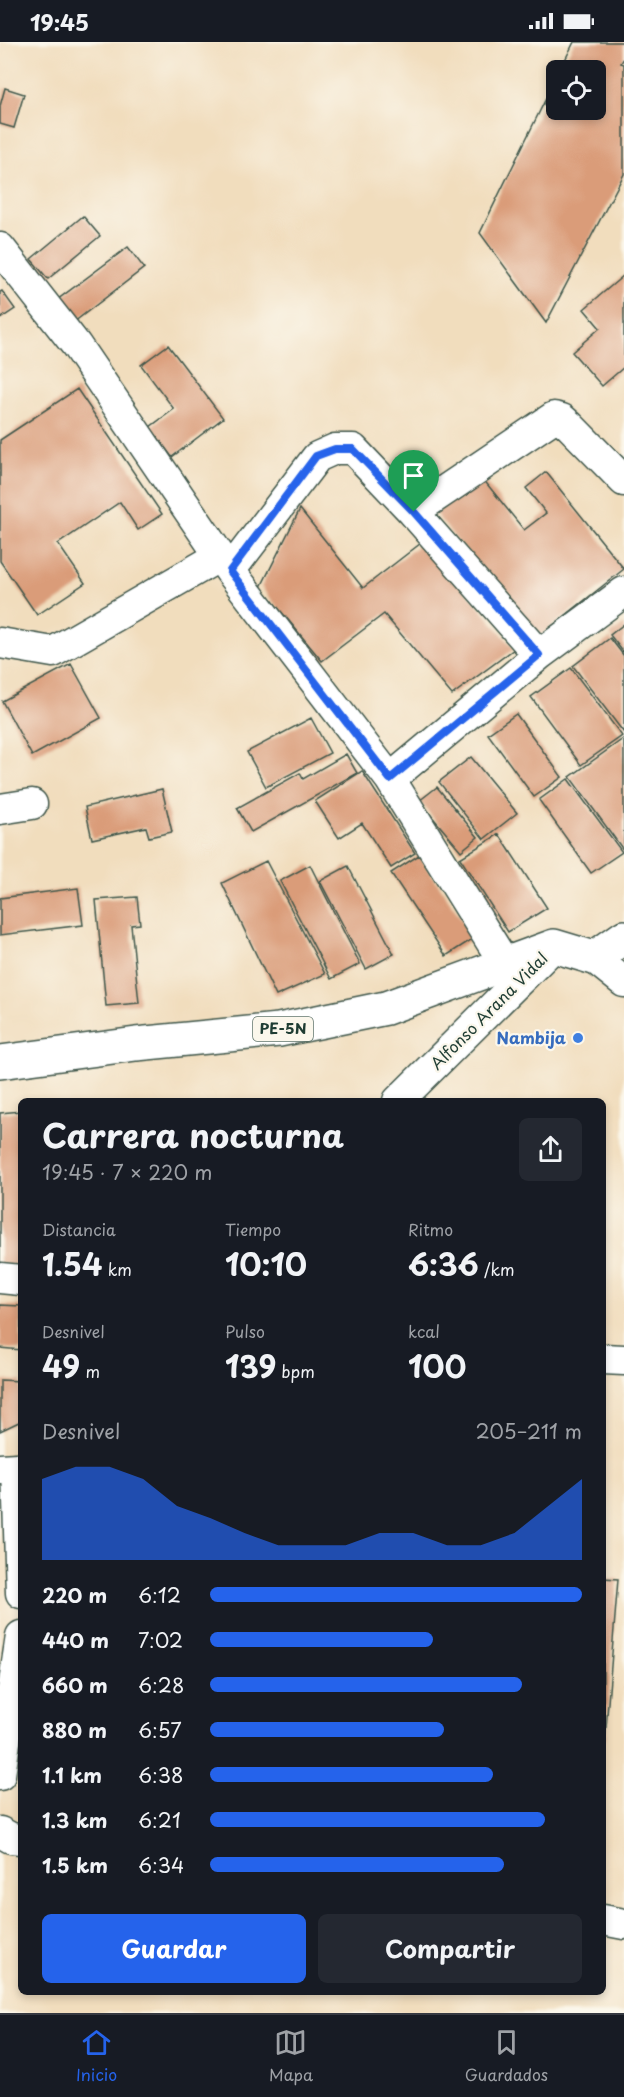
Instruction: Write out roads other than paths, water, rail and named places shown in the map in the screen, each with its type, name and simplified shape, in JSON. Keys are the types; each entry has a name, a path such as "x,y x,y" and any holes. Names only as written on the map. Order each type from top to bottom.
{"highway":[{"path":"554,946 594,958 624,937"},
{"name":"PE-5N","path":"0,1062 136,1044 279,1030 386,1008 554,946"}],"street":[{"path":"0,248 76,345 225,564 390,779 505,964"},
{"path":"414,512 554,417 562,419 570,426 624,481"},
{"path":"0,643 53,652 225,564 316,456 335,449 353,449 414,512 539,655"},
{"path":"390,779 539,655 624,592"},
{"path":"0,809 32,804"},
{"name":"Alfonso Arana Vidal","path":"401,1098 554,946"},
{"path":"594,958 624,982"},
{"path":"0,1278 18,1280"},
{"path":"606,1359 624,1360"},
{"path":"10,1470 18,1559"},
{"path":"0,1775 18,1656"},
{"path":"0,1832 18,1839"},
{"path":"606,1921 624,1924"}],"place":[{"name":"Nambija","path":"578,1038"}]}
